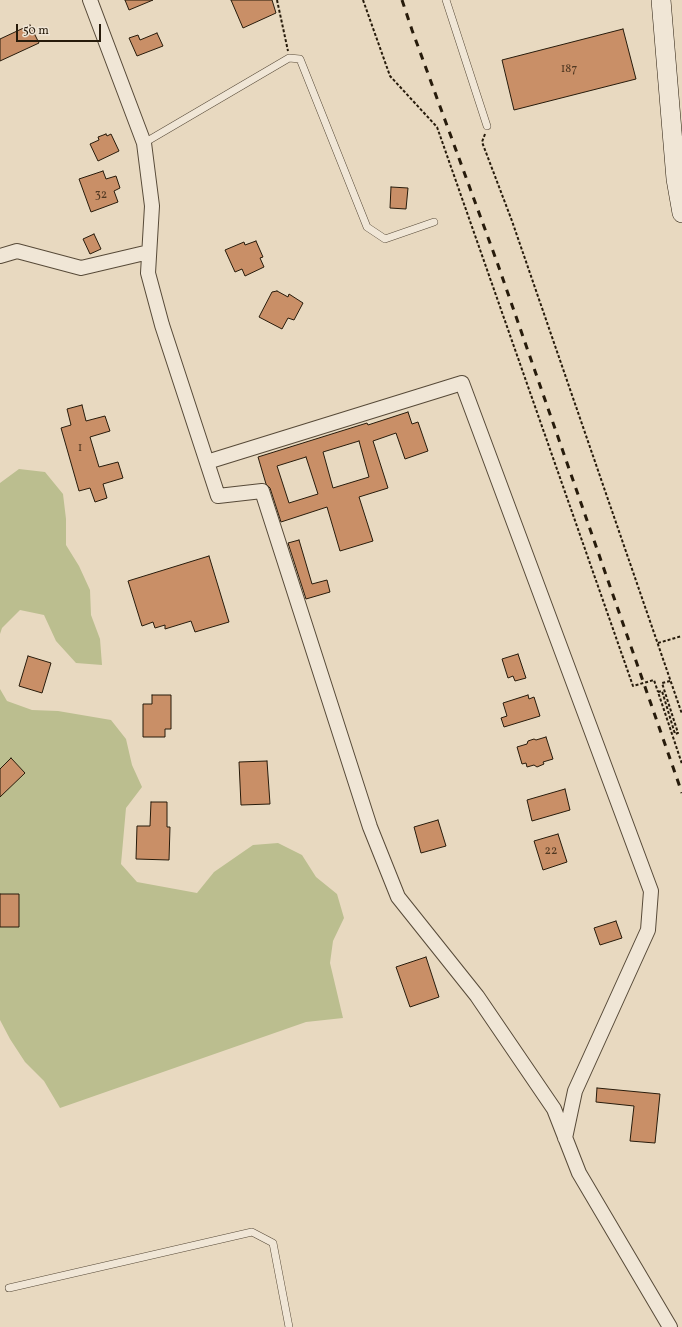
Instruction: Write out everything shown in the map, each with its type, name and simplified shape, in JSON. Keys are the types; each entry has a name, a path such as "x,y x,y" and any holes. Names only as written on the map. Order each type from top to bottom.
{"main road":[{"path":"661,0 672,140 676,179 682,214"}],"street":[{"path":"90,0 144,143 152,206 148,273 162,325 218,496 262,491 370,827 398,897 477,996 554,1109 579,1173 670,1327"},
{"path":"672,140 682,176"},
{"path":"0,256 17,251 81,268 149,252"},
{"path":"207,462 462,383 651,891 648,930 575,1091 565,1138"}],"lane":[{"path":"446,0 487,126"},
{"path":"144,143 289,58 300,59 368,227 385,239 434,222"},
{"path":"9,1288 252,1232 273,1243 290,1327"}],"path":[{"path":"276,0 289,58"},
{"path":"363,0 390,76 438,127 634,686 654,680 682,764"},
{"path":"487,126 482,142 514,229 682,714"},
{"path":"658,643 682,636"},
{"path":"658,692 662,691 675,734 678,733 662,683 670,681"}],"green space":[{"path":"19,469 45,472 63,494 66,519 66,545 79,566 90,590 91,615 100,639 102,665 76,663 56,641 44,615 20,610 2,628 0,634 0,483"},
{"path":"0,689 7,701 32,710 58,711 111,720 126,739 132,765 142,787 126,808 121,864 137,882 197,893 214,872 253,845 278,843 302,855 316,877 337,894 344,918 333,941 330,963 343,1018 306,1022 60,1108 44,1081 25,1062 0,1020"}],"building":[{"path":"125,0 153,0 129,10"},
{"path":"231,0 272,0 276,13 243,28"},
{"path":"30,25 39,43 0,61 0,39"},
{"path":"623,29 636,79 514,110 502,60"},
{"path":"157,33 163,46 137,56 129,38 138,35 140,40"},
{"path":"106,134 107,136 111,134 119,151 98,161 90,144 99,140 98,137"},
{"path":"103,171 106,179 116,176 120,188 114,191 118,202 91,212 79,179"},
{"path":"391,187 408,188 406,209 390,208"},
{"path":"94,234 101,249 90,254 83,239"},
{"path":"256,241 263,257 260,258 264,267 245,276 242,269 235,272 225,250 244,242 245,245"},
{"path":"277,291 288,297 289,294 303,303 294,320 288,318 282,329 259,317 272,292"},
{"path":"82,405 86,421 105,416 110,431 90,437 99,467 118,462 123,478 103,484 107,498 95,502 90,488 79,491 61,428 71,425 67,409"},
{"path":"408,412 412,424 418,422 428,451 405,459 396,433 373,441 388,488 359,497 373,541 340,551 327,507 281,522 270,488 266,484 258,457 367,423 368,425","holes":["359,441 369,477 333,488 323,452","306,457 318,494 289,503 277,466"]},
{"path":"299,540 312,584 327,580 330,592 306,599 288,543"},
{"path":"209,556 229,622 195,632 191,621 165,629 165,625 155,628 153,622 142,626 128,581"},
{"path":"518,654 526,678 515,681 513,676 508,678 502,659"},
{"path":"28,656 51,663 42,693 19,686"},
{"path":"152,695 171,695 171,729 165,729 165,737 143,737 143,704 152,704"},
{"path":"528,695 529,699 534,697 540,716 504,727 501,718 507,716 503,703"},
{"path":"546,737 553,759 543,762 544,764 537,767 534,765 527,767 526,763 522,764 517,747 527,744 528,741"},
{"path":"11,758 25,773 0,797 0,769"},
{"path":"267,761 270,804 241,805 239,762"},
{"path":"565,789 570,810 532,821 527,800"},
{"path":"151,802 167,802 167,827 170,827 169,860 136,859 137,826 150,826"},
{"path":"438,820 446,846 421,853 414,827"},
{"path":"558,834 567,862 543,870 534,841"},
{"path":"0,894 19,894 19,927 0,927"},
{"path":"616,921 622,938 600,945 594,928"},
{"path":"426,957 439,997 410,1007 396,967"},
{"path":"597,1088 660,1094 655,1143 630,1141 634,1106 596,1102"}],"railway":[{"path":"402,0 497,262 682,793"}]}
